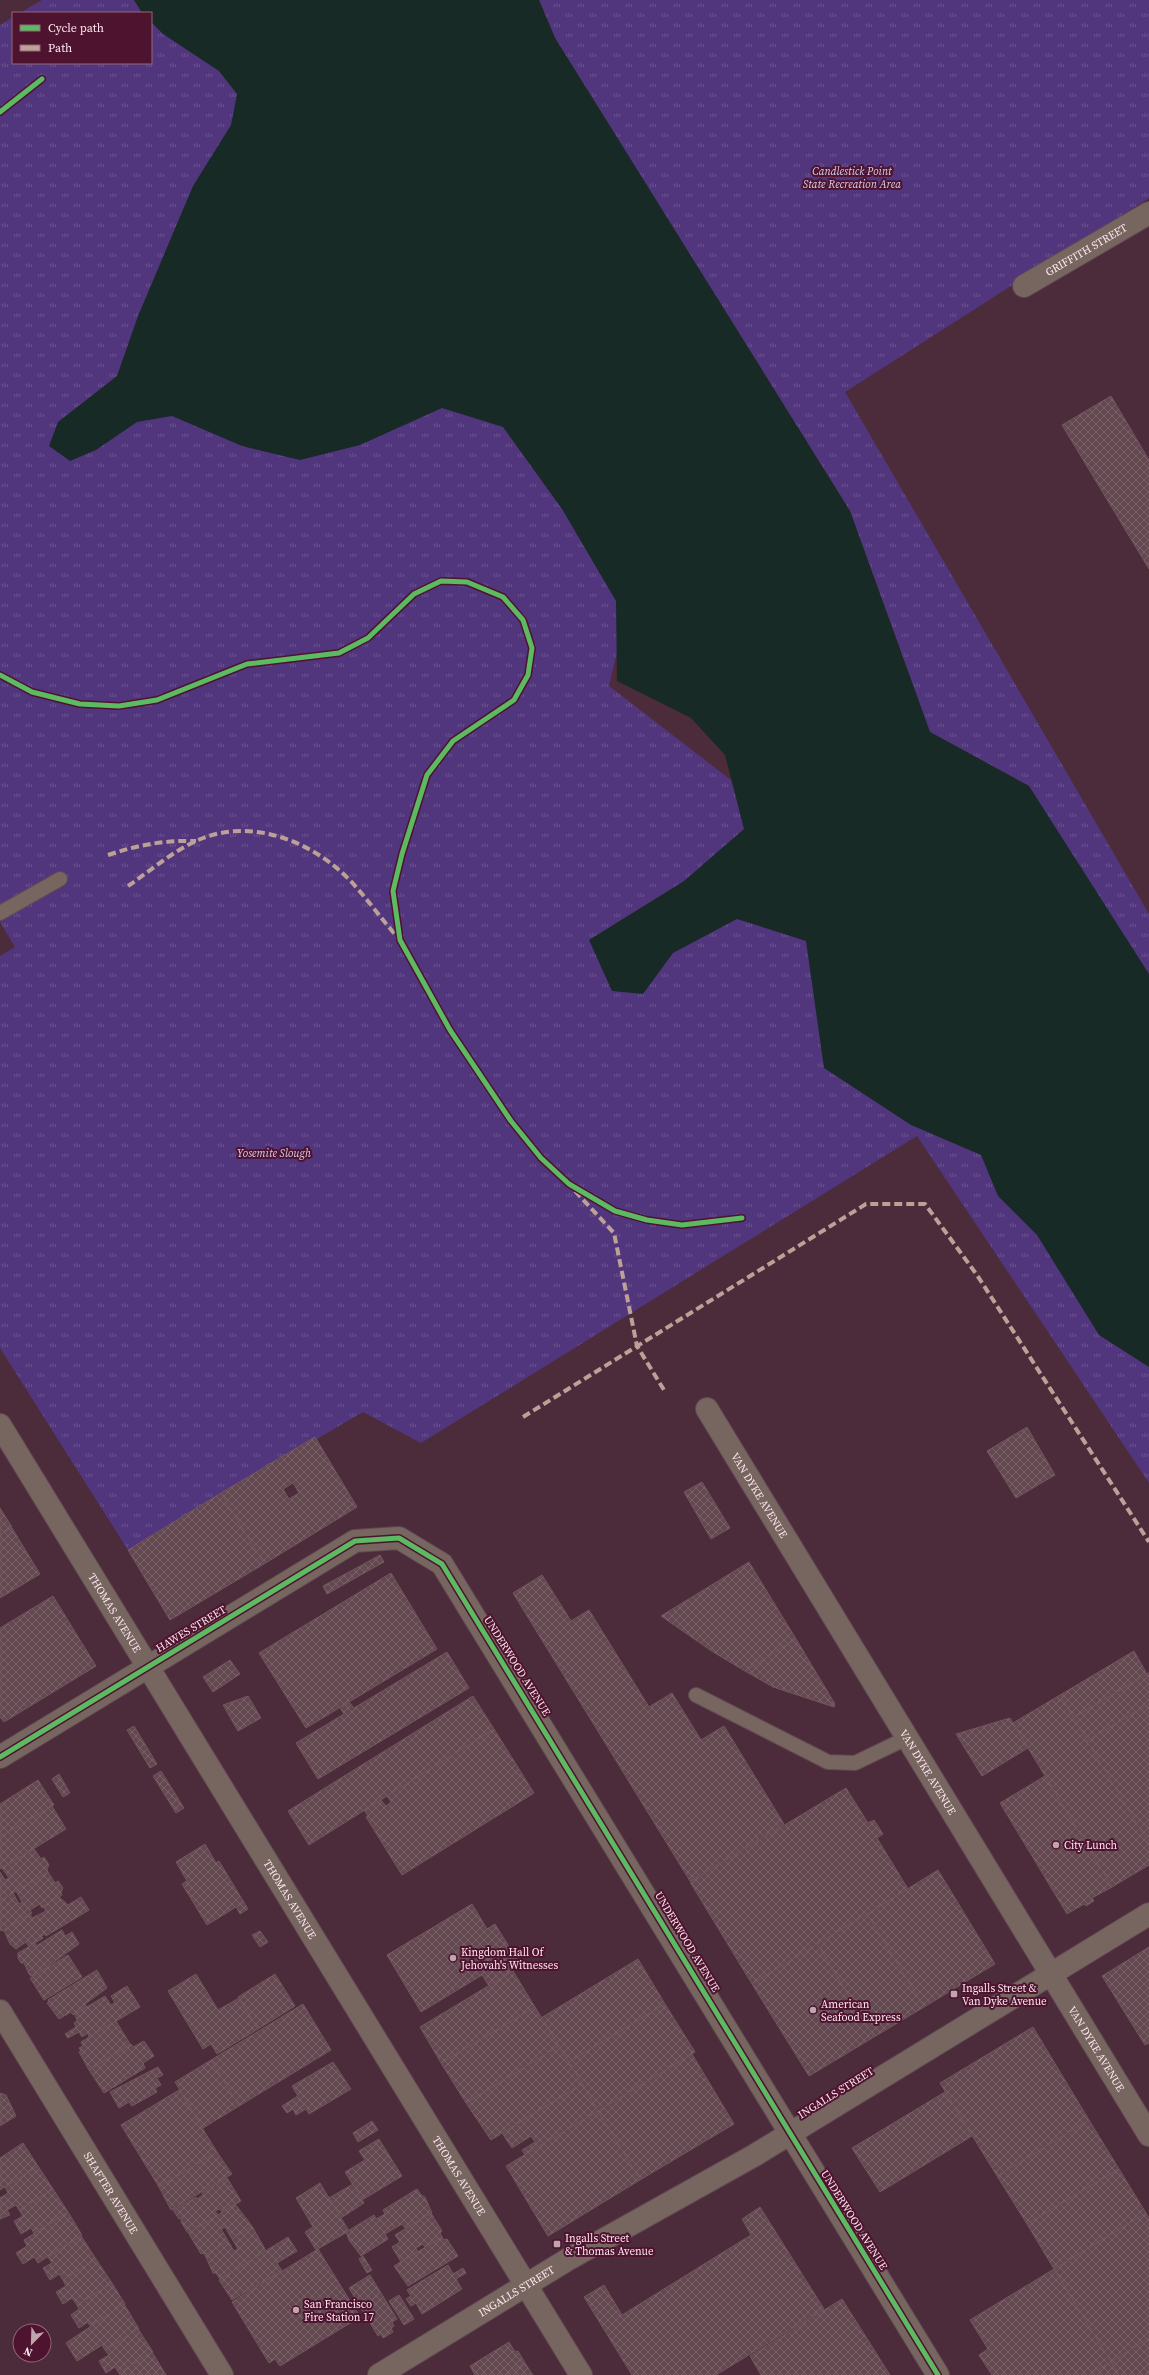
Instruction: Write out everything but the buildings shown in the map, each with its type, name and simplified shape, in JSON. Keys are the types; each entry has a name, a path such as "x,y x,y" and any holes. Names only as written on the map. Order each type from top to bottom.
{"street":[{"name":"GRIFFITH STREET","path":"1024,286 1149,213"},
{"name":"VAN DYKE AVENUE","path":"707,1409 1149,2134"},
{"name":"THOMAS AVENUE","path":"0,1424 580,2375"},
{"name":"HAWES STREET","path":"0,1757 355,1541 399,1538"},
{"name":"UNDERWOOD AVENUE","path":"399,1538 442,1564 651,1902 938,2375"},
{"name":"INGALLS STREET","path":"379,2375 526,2285 790,2133 1149,1914"},
{"name":"SHAFTER AVENUE","path":"0,2011 222,2375"}],"lane":[{"path":"0,913 60,878"},
{"path":"696,1695 828,1762 855,1763 907,1738"}],"green space":[{"name":"Yosemite Slough","path":"42,0 218,0 632,588 609,686 740,787 1149,1324 1149,1483 917,1136 421,1443 363,1412 128,1550 0,1348 0,956 15,947 0,922 0,25 12,18 12,64 152,64 152,12 22,12"},
{"name":"Candlestick Point State Recreation Area","path":"539,0 1149,0 1149,198 845,392 1149,914 1149,986 1029,786 930,732 850,511 555,38"}],"shaded area":[{"path":"134,0 539,0 555,38 850,511 930,732 1029,786 1149,974 1149,1367 1099,1335 1037,1235 998,1196 981,1155 911,1125 824,1068 806,941 737,919 673,953 643,994 612,991 589,940 684,881 744,829 725,755 691,718 617,681 616,601 562,509 503,427 442,408 360,445 300,460 242,446 172,416 137,422 96,450 70,461 49,446 58,422 117,376 138,316 193,186 231,125 237,94 219,71 163,34 152,23 152,12 141,12"}],"marked path":[{"path":"128,886 170,856 196,841 217,834 239,831 261,833 283,838 303,846 341,871 399,939"},
{"path":"108,855 130,848 151,844 173,841 196,841"},
{"path":"575,1191 614,1233 637,1346 664,1390"},
{"path":"523,1417 866,1204 925,1204 977,1275 1149,1542"}],"cycle path":[{"path":"0,112 42,79"},
{"path":"0,675 32,692 80,704 119,706 157,700 247,664 339,653 368,638 414,594 441,581 467,582 503,597 523,620 532,648 528,675 514,700 453,741 427,775 402,854 393,891 400,940 450,1030 511,1121 541,1158 569,1184 615,1211 647,1220 682,1225 742,1218"},
{"path":"0,1757 355,1541 399,1538 442,1564 938,2375"}],"place":[{"name":"City Lunch","path":"1056,1845"},
{"name":"Kingdom Hall Of Jehovah's Witnesses","path":"453,1958"},
{"name":"Ingalls Street & Van Dyke Avenue","path":"954,1994"},
{"name":"American Seafood Express","path":"813,2010"},
{"name":"Ingalls Street & Thomas Avenue","path":"557,2244"},
{"name":"San Francisco Fire Station 17","path":"296,2310"}]}
